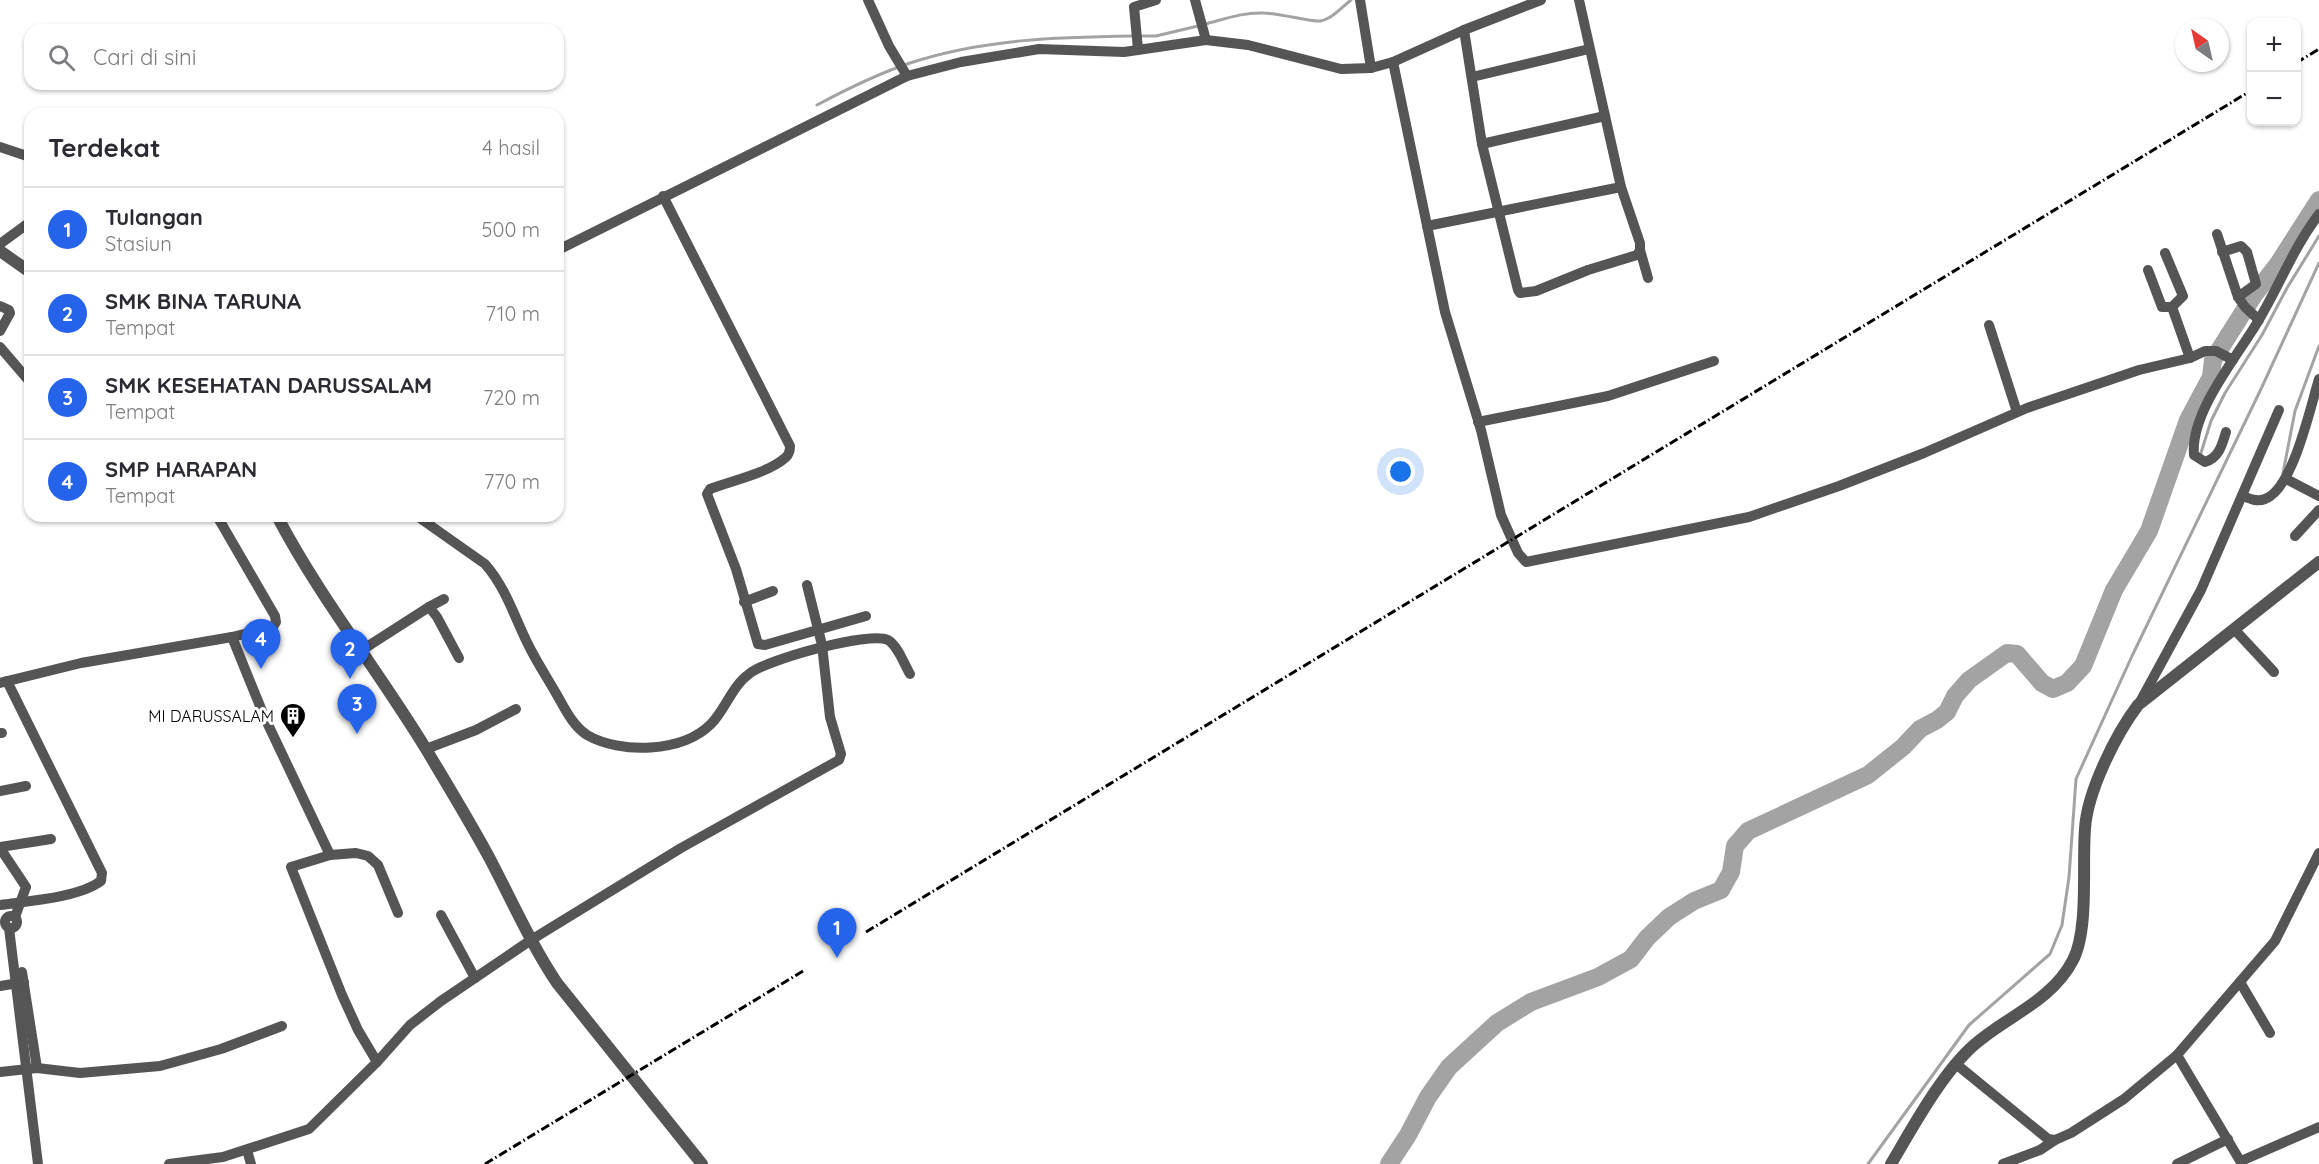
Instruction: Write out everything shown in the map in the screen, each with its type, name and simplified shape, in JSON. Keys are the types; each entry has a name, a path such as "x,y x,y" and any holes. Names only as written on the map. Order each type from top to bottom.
{"street":[{"path":"868,0 902,69"},
{"path":"1137,41 1134,7 1156,0"},
{"path":"1195,0 1206,40"},
{"path":"564,247 902,69 1040,49 1124,52 1137,41 1206,40 1248,45 1341,69 1371,68 1394,62 1464,30 1541,0"},
{"path":"1578,0 1621,187 1640,243 1648,278"},
{"path":"1360,1 1371,68"},
{"path":"1464,30 1482,144 1520,293 1536,291 1588,270 1627,259 1637,255 1640,250"},
{"path":"1472,77 1589,49"},
{"path":"1394,62 1445,312 1478,422 1501,515 1518,553 1526,562 1749,517 1924,453 2017,412 2139,370 2190,358 2205,351 2216,351 2231,358"},
{"path":"1482,144 1605,116"},
{"path":"0,147 24,155"},
{"path":"1428,226 1621,187"},
{"path":"663,196 790,446 785,459 761,471 710,489 707,494 736,569 744,602 760,645 820,639 882,638 890,641 910,674"},
{"path":"2226,432 2217,454 2211,460 2201,460 2193,448 2203,412 2253,314 2319,214"},
{"path":"0,244 24,226"},
{"path":"2217,234 2238,297 2253,314"},
{"path":"2222,252 2241,246 2247,252 2256,284 2238,297"},
{"path":"0,251 24,268"},
{"path":"2148,270 2160,303 2164,308 2172,307 2182,298 2183,294 2165,253"},
{"path":"0,306 9,310 10,313 0,331"},
{"path":"2172,307 2190,358"},
{"path":"1989,325 2017,412"},
{"path":"0,347 24,375"},
{"path":"1478,422 1608,396 1714,361"},
{"path":"2242,496 2255,501 2263,500 2278,490 2286,478 2293,464 2319,379"},
{"path":"1891,1164 1956,1064 1979,1041 2058,983 2074,957 2079,947 2088,807 2118,736 2138,705 2201,590 2279,410"},
{"path":"2286,478 2319,496"},
{"path":"2295,536 2319,510"},
{"path":"0,905 95,886 101,881 102,873 4,682 81,663 232,637 272,627 276,621 221,522"},
{"path":"280,522 300,561 362,650 426,749 477,835 542,962 702,1164"},
{"path":"426,522 485,564 492,572 509,601 532,652 572,720 587,734 602,741 645,748 681,743 697,735 710,724 749,673 866,616"},
{"path":"2138,705 2319,562"},
{"path":"169,1164 223,1157 309,1129 377,1062 410,1025 475,978 531,940 681,848 840,759 841,754 829,708 820,639 807,585"},
{"path":"744,602 773,591"},
{"path":"362,650 444,599"},
{"path":"429,608 437,617 459,658"},
{"path":"2234,629 2274,672"},
{"path":"232,637 264,716 330,855"},
{"path":"426,749 476,730 516,709"},
{"path":"0,791 26,786"},
{"path":"38,1164 27,1023 9,924 27,890 26,885 0,848 51,839"},
{"path":"377,1062 354,1021 291,868 294,865 330,855 356,853 373,860 378,865 398,913"},
{"path":"2003,1164 2040,1150 2071,1133 2124,1099 2177,1054 2275,941 2319,853"},
{"path":"2310,871 2319,880"},
{"path":"441,915 475,978"},
{"path":"0,986 21,982"},
{"path":"2240,982 2270,1033"},
{"path":"0,1072 32,1068 80,1074 160,1066 221,1049 282,1026"},
{"path":"2177,1054 2242,1163 2319,1128"},
{"path":"1956,1064 2048,1139 2055,1140"},
{"path":"2178,1164 2228,1139"},
{"path":"247,1150 251,1164"}],"waterway":[{"path":"1205,24 1256,13 1320,21 1333,15 1351,0"},
{"path":"1140,36 1156,36 1198,26"},
{"path":"817,105 862,82 898,67 937,55 1021,41 1134,36"},
{"path":"1389,1164 1408,1135 1428,1097 1449,1067 1497,1023 1531,1002 1598,977 1631,959 1647,938 1669,917 1694,901 1721,890 1731,872 1735,846 1748,831 1868,775 1903,747 1920,729 1947,712 1955,696 1969,680 2007,653 2017,654 2042,683 2053,689 2067,683 2083,666 2114,590 2149,531 2188,420 2211,377 2213,360 2319,200"},
{"path":"2200,456 2211,421 2225,393 2262,335 2319,236"},
{"path":"1868,1164 1969,1025 2050,954 2062,925 2069,877 2076,779 2319,263"},
{"path":"2283,473 2295,411 2319,346"}],"railway":[{"path":"2301,60 2319,49"},
{"path":"866,932 2247,93"},
{"path":"485,1164 803,971"}],"place":[{"name":"SMP HARAPAN","path":"261,669"},
{"name":"SMK BINA TARUNA","path":"350,679"},
{"name":"SMK KESEHATAN DARUSSALAM","path":"357,734"},
{"name":"MI DARUSSALAM","path":"293,739"},
{"name":"Tulangan","path":"837,958"}]}
